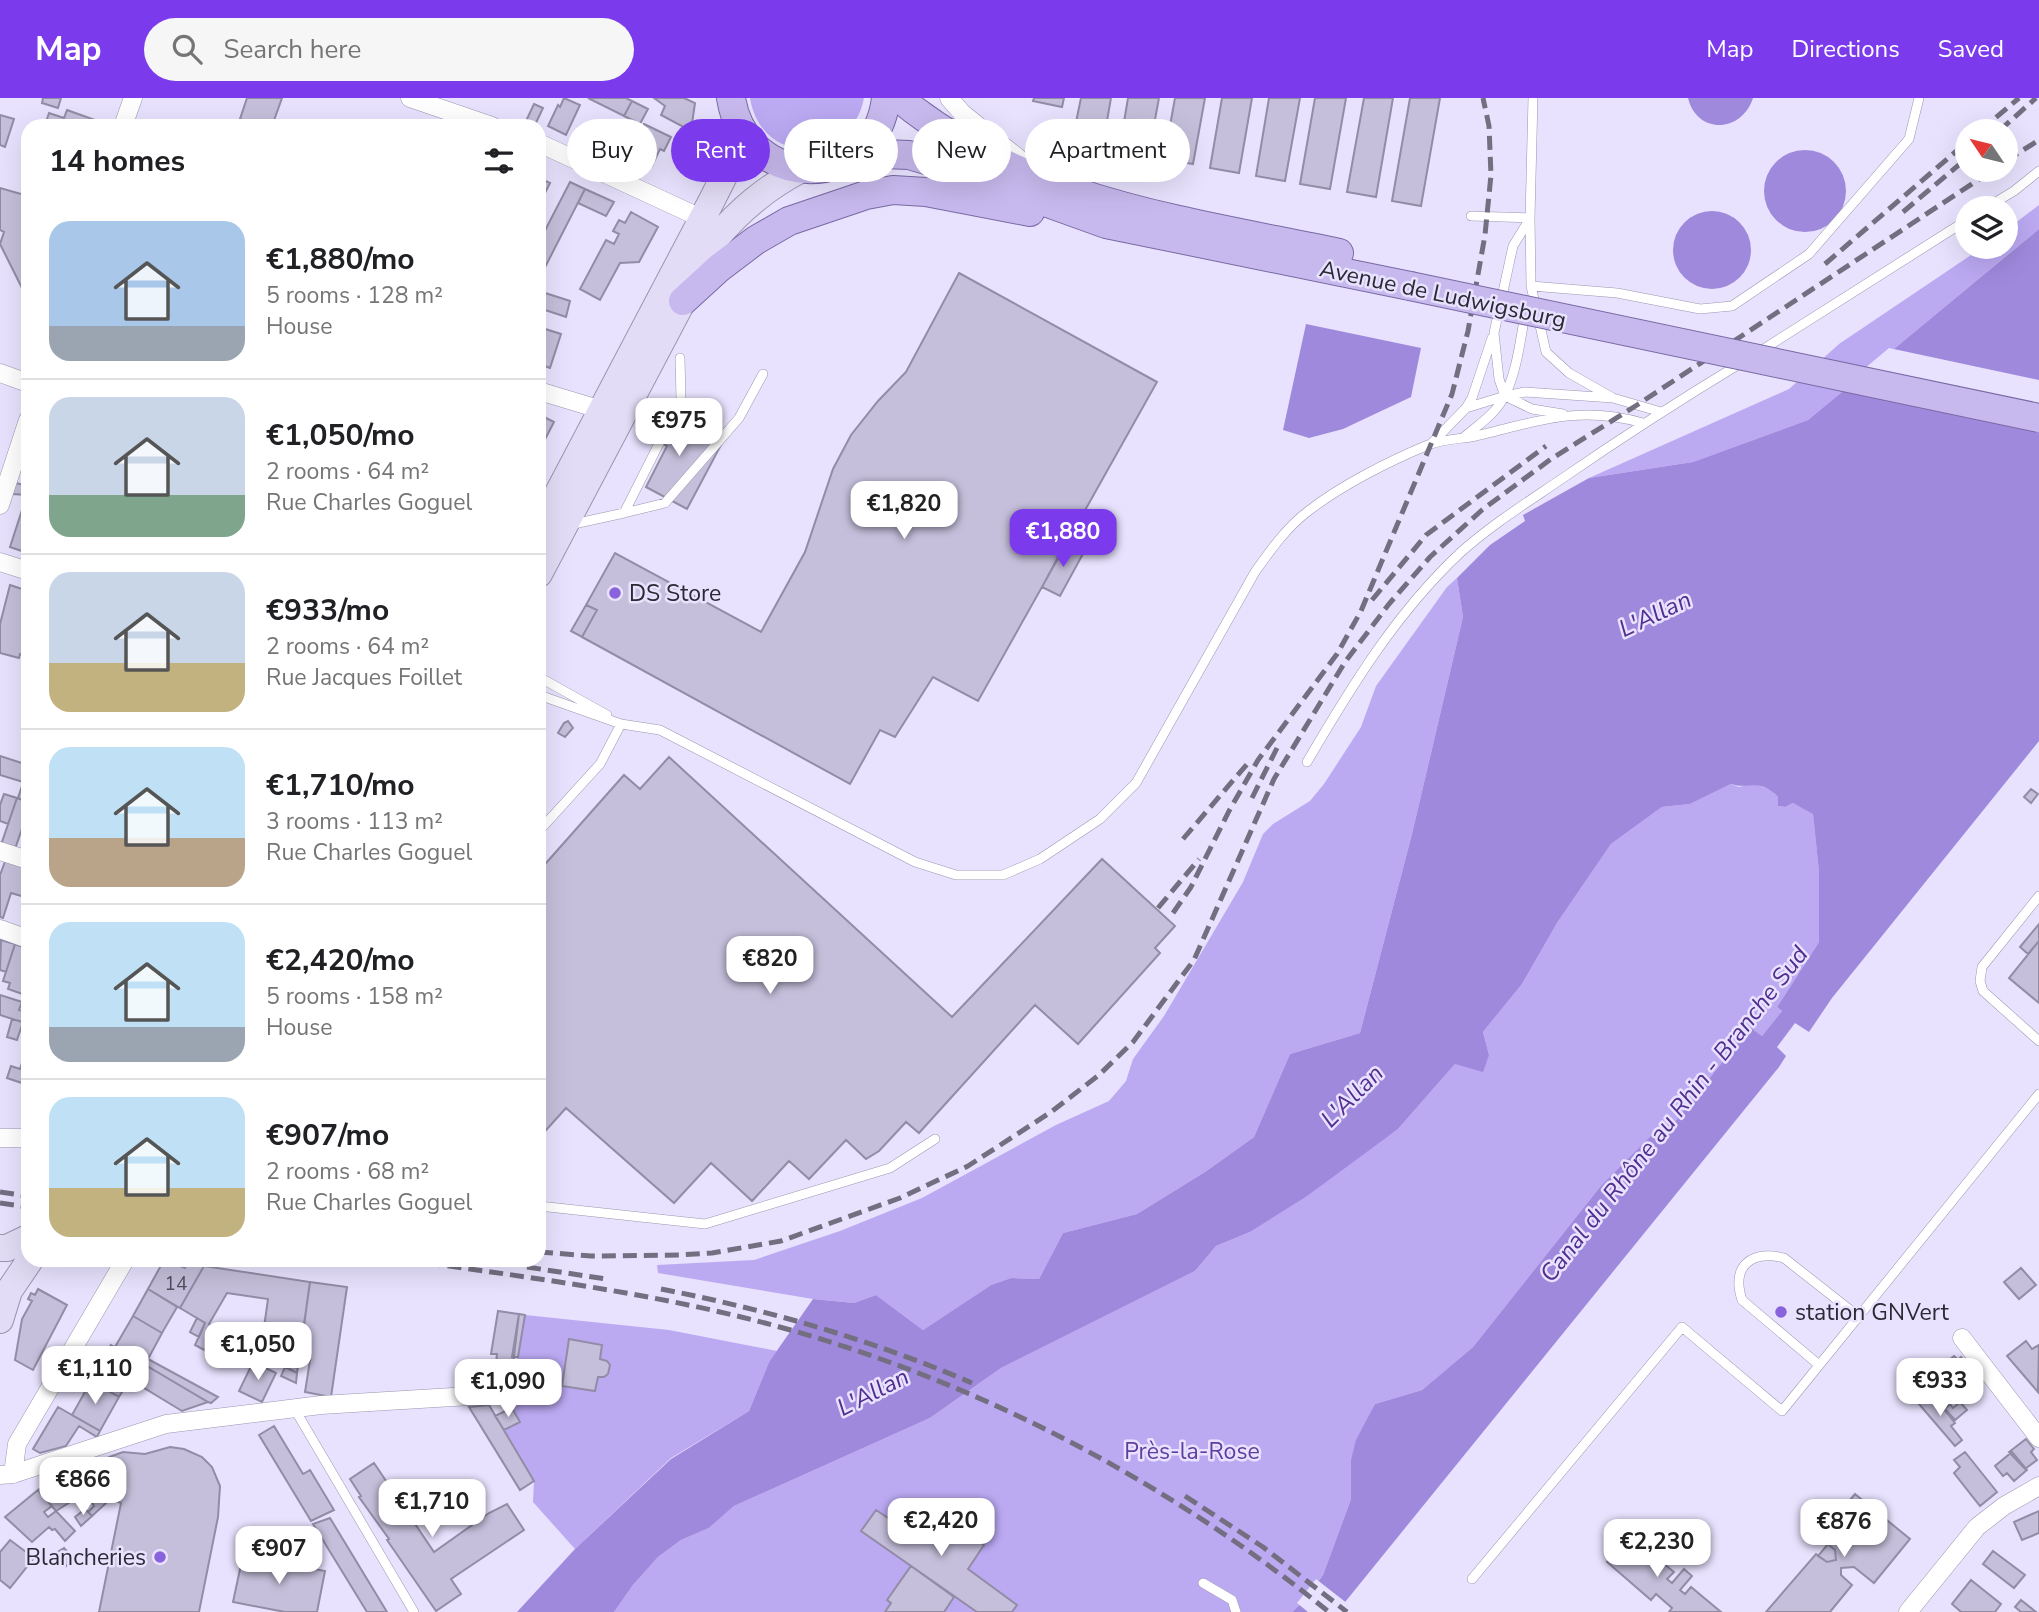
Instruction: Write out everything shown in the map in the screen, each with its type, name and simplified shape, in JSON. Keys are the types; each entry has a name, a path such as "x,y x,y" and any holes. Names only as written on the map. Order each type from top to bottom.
{"main road":[{"path":"731,98 737,119"},
{"path":"882,119 886,98"},
{"name":"Avenue de Ludwigsburg","path":"900,98 923,118 988,157 1060,188 1126,207 1417,278 2039,418"},
{"name":"Avenue de Ludwigsburg","path":"898,155 939,164 1106,224 1417,278 2039,400"},
{"path":"552,528 683,301 716,238 734,217 772,184 784,178"},
{"path":"546,549 552,528 602,410 721,182"},
{"path":"683,301 719,268 756,240 789,221 834,204 893,190 926,192 1106,224"},
{"path":"0,1248 8,1248 21,1242"},
{"path":"0,1265 4,1269 9,1291"},
{"path":"0,1320 9,1291 25,1267"}],"street":[{"path":"126,119 133,98"},
{"path":"410,98 472,119"},
{"name":"Avenue de Ludwigsburg","path":"949,98 962,113 1010,152 1060,188"},
{"path":"546,146 703,219"},
{"path":"0,373 21,380"},
{"path":"546,393 602,410"},
{"path":"0,505 21,441"},
{"path":"0,562 21,569"},
{"path":"0,851 21,858"},
{"path":"0,929 21,936"},
{"path":"0,1138 21,1139"},
{"path":"7,1475 17,1444 121,1267"},
{"path":"1962,1338 2039,1438"},
{"path":"7,1475 166,1424 294,1408 486,1395"},
{"path":"1908,1612 1977,1527 2004,1506 2039,1486"}],"lane":[{"path":"1533,98 1531,286 1546,352 1569,373 1613,398"},
{"path":"1531,286 1617,293 1700,309 1732,306 1809,254 1909,139 1919,98"},
{"path":"2006,196 2039,171"},
{"path":"1471,216 1530,218"},
{"path":"1431,444 1466,408 1472,398 1494,333 1513,246 1530,218"},
{"path":"1307,762 1358,675 1408,609 1460,553 1507,516 1661,412 1955,228"},
{"path":"1461,439 1491,414 1505,396 1516,362 1531,286"},
{"path":"1494,333 1499,379 1505,396 1532,409 1567,414 1619,416 1643,424"},
{"path":"624,513 681,400 681,358"},
{"path":"552,528 665,503 739,418 763,374"},
{"path":"1466,408 1525,392 1613,398 1661,412"},
{"path":"546,697 621,724 660,730 915,862 956,875 1003,875 1040,859 1100,818 1136,783 1255,572 1275,543 1306,512 1358,480 1431,444 1567,414"},
{"path":"546,681 621,724"},
{"path":"546,823 600,764 621,724"},
{"path":"2039,896 1982,967 1980,981 1983,991 2039,1041"},
{"path":"1472,1579 1682,1327 1782,1411 2039,1094"},
{"path":"546,1207 705,1224 890,1168 935,1139"},
{"path":"1819,1365 1742,1300 1737,1286 1741,1270 1756,1256 1769,1254 1784,1258 1859,1317"},
{"path":"294,1408 414,1612"},
{"path":"1203,1583 1232,1600 1236,1612"}],"green space":[{"path":"750,98 864,98 856,119 784,119 784,144 770,136 770,119 757,119"},
{"path":"2039,205 2039,229 2018,246 2018,221"},
{"path":"1965,259 2003,259 1808,420 1693,462 1589,478 1789,389 1839,344"},
{"path":"1457,578 1463,617 1412,834 1360,1033 1290,1054 1254,1137 1205,1172 1137,1214 1063,1233 1039,1279 1011,1278 991,1285 923,1330 876,1295 854,1303 813,1299 658,1273 657,1265 754,1260 840,1231 922,1198 1056,1125 1109,1101 1126,1081 1133,1059 1164,1016 1243,882 1263,834 1273,824 1310,801 1324,784 1361,727 1376,686 1447,587"},
{"name":"Près-la-Rose","path":"1754,783 1771,790 1778,797 1778,806 1785,807 1793,803 1813,813 1819,872 1819,942 1777,1007 1782,1011 1762,1036 1750,1027 1674,1123 1600,1187 1473,1347 1422,1390 1375,1404 1351,1460 1351,1499 1323,1575 1306,1599 1292,1612 614,1612 658,1557 681,1540 709,1528 734,1506 930,1418 1001,1368 1195,1271 1216,1246 1250,1232 1398,1129 1455,1064 1489,1055 1483,1032 1522,984 1557,923 1611,844 1662,807 1690,804 1731,784 1739,787"},
{"path":"525,1315 669,1330 777,1351 769,1362 749,1411 671,1458 575,1549 533,1502 534,1481 504,1430 520,1422 510,1401"}],"water":[{"path":"1688,98 1753,98 1739,118 1720,125 1700,119"},
{"path":"1805,150 1821,154 1834,162 1842,175 1846,191 1842,207 1834,220 1821,228 1805,232 1789,228 1776,220 1768,207 1764,191 1768,175 1776,162 1789,154"},
{"path":"1712,211 1727,214 1744,228 1751,250 1748,265 1734,282 1712,289 1697,286 1680,272 1673,250 1676,235 1690,218"},
{"name":"L'Allan","path":"2039,229 2039,741 1832,998 1809,1032 1795,1023 1777,1047 1786,1056 1779,1067 1337,1612 1292,1612 1306,1599 1323,1575 1351,1499 1351,1460 1356,1440 1375,1404 1422,1390 1473,1347 1600,1187 1660,1127 1674,1123 1750,1027 1762,1036 1782,1011 1777,1007 1819,942 1819,872 1813,814 1793,803 1785,807 1778,806 1778,797 1765,787 1731,784 1690,804 1662,807 1611,844 1557,923 1522,984 1483,1032 1489,1055 1483,1072 1455,1064 1398,1129 1307,1196 1250,1232 1216,1246 1195,1271 1001,1368 930,1418 734,1506 709,1528 681,1540 658,1557 614,1612 517,1612 575,1549 671,1459 749,1411 769,1362 813,1299 854,1303 876,1295 923,1330 991,1285 1011,1278 1039,1279 1063,1233 1137,1214 1205,1172 1254,1137 1290,1054 1360,1033 1412,834 1463,617 1457,578 1490,545 1525,521 1523,515 1589,478 1693,462 1808,420 2003,259 2018,259 2018,246"},
{"path":"1306,324 1421,348 1411,397 1343,429 1309,438 1283,430"}],"pier":[{"path":"1889,348 2039,380 2039,431 1840,389"},
{"path":"1316,1579 1348,1604 1342,1612 1308,1612 1297,1603"}],"building":[{"path":"43,98 61,98 58,108 42,103"},
{"path":"247,98 282,98 274,119 240,119"},
{"path":"564,98 580,105 573,119 567,119 566,135 548,126 558,105 560,107"},
{"path":"588,98 626,98 632,101 624,116"},
{"path":"654,98 684,98 695,103 693,119 671,120 661,115 665,106"},
{"path":"1034,98 1064,98 1062,107 1033,101"},
{"path":"1081,98 1111,98 1107,119 1077,119"},
{"path":"1128,98 1159,98 1155,119 1124,119"},
{"path":"1175,98 1205,98 1193,164 1190,163 1190,119 1171,119"},
{"path":"1222,98 1252,98 1239,173 1210,168"},
{"path":"1269,98 1300,98 1285,181 1256,176"},
{"path":"1315,98 1346,98 1330,189 1300,184"},
{"path":"1364,98 1393,98 1376,197 1347,192"},
{"path":"1410,98 1440,98 1421,206 1392,201"},
{"path":"632,101 648,109 643,119 624,116"},
{"path":"534,104 543,108 538,119 527,119"},
{"path":"67,110 92,119 47,119 49,113 64,118"},
{"path":"0,115 14,119 5,147 0,145"},
{"path":"657,130 671,137 664,151 660,149 657,155"},
{"path":"570,182 585,189 546,265 546,228"},
{"path":"0,188 21,194 21,286 0,244 4,232 0,230"},
{"path":"585,189 614,202 606,216 578,203"},
{"path":"631,212 658,227 639,262 620,263 600,300 580,289 606,240 614,244 619,234 613,231 619,220 625,223"},
{"path":"959,273 1157,382 978,701 933,677 895,737 880,730 850,784 582,637 597,610 586,605 615,553 761,632 805,552 833,469 851,435 906,372"},
{"path":"546,293 570,301 566,317 546,310"},
{"path":"546,329 561,334 550,368 546,367"},
{"path":"651,408 721,445 687,509 646,487 667,446 639,431"},
{"path":"546,418 554,422 546,437"},
{"path":"16,483 21,484 21,495 12,494"},
{"path":"21,513 21,551 10,547"},
{"path":"1066,542 1084,552 1060,596 1042,587"},
{"path":"10,585 21,589 19,658 0,653 0,624"},
{"path":"586,605 597,610 582,637 571,631"},
{"path":"568,721 573,728 565,737 558,733"},
{"path":"0,756 21,763 21,781 0,775"},
{"path":"669,757 952,1017 1102,859 1175,926 1155,948 1160,953 1078,1044 1035,1005 919,1133 906,1122 879,1151 866,1159 846,1140 809,1179 789,1161 752,1201 711,1163 674,1203 566,1108 546,1130 546,863 624,775 640,789"},
{"path":"2031,789 2038,794 2031,803 2024,797"},
{"path":"4,794 17,798 8,824 0,821 0,805"},
{"path":"17,798 21,799 21,831 15,849 1,845"},
{"path":"6,859 21,864 21,896 11,893 3,918 0,917 0,875"},
{"path":"2039,924 2039,941 2028,954 2020,947"},
{"path":"1,940 15,944 6,972 0,970"},
{"path":"2039,941 2039,1003 2009,978"},
{"path":"15,944 21,946 21,994 8,989 10,983 3,981"},
{"path":"0,995 21,1002 21,1022 0,1015"},
{"path":"12,1019 21,1021 17,1040 7,1037"},
{"path":"11,1066 20,1069 21,1066 21,1083 7,1078"},
{"path":"160,1267 203,1267 180,1308 148,1289"},
{"path":"203,1267 310,1282 297,1373 257,1352 262,1342 268,1299 227,1293 209,1324 243,1343 232,1365 195,1345 205,1323 180,1308"},
{"path":"2021,1268 2036,1285 2019,1299 2004,1282"},
{"path":"310,1282 347,1287 331,1397 305,1392 311,1354 300,1355"},
{"path":"38,1289 67,1305 33,1370 15,1360 22,1319 32,1301 28,1299 31,1293 35,1295"},
{"path":"148,1289 177,1307 162,1333 133,1316"},
{"path":"498,1311 519,1314 510,1390 493,1389 497,1354 491,1354"},
{"path":"519,1314 525,1315 518,1357 512,1357"},
{"path":"133,1316 162,1333 148,1359 218,1397 211,1403 208,1402 115,1347"},
{"path":"197,1318 205,1323 199,1337 190,1332"},
{"path":"569,1339 602,1345 600,1359 610,1365 608,1374 598,1377 595,1391 562,1386"},
{"path":"2026,1341 2032,1349 2039,1345 2038,1392 2007,1356"},
{"path":"111,1345 140,1362 119,1397 91,1381"},
{"path":"1954,1356 1958,1360 1961,1357 1979,1382 1975,1386 1978,1390 1968,1398 1964,1394 1960,1398 1941,1373 1947,1368 1944,1364"},
{"path":"140,1362 208,1402 182,1411 136,1383 141,1373 135,1370"},
{"path":"253,1362 276,1373 262,1402 239,1391"},
{"path":"285,1367 297,1373 296,1383 281,1376"},
{"path":"91,1381 119,1397 100,1431 72,1415"},
{"path":"1931,1393 1955,1423 1951,1426 1962,1440 1955,1446 1919,1404"},
{"path":"1960,1402 1967,1410 1955,1420 1945,1409 1950,1404 1953,1408"},
{"path":"489,1405 534,1481 520,1490 469,1407"},
{"path":"58,1407 100,1431 97,1437 79,1426 66,1446 40,1453 33,1449"},
{"path":"512,1408 520,1422 504,1430 495,1416"},
{"path":"274,1426 303,1474 310,1470 334,1510 311,1521 259,1435"},
{"path":"2026,1439 2034,1449 2031,1452 2037,1460 2025,1469 2009,1452"},
{"name":"Blancheries","path":"170,1447 184,1449 202,1457 212,1467 220,1486 218,1517 199,1612 99,1612 121,1503 109,1498 101,1486 99,1476 102,1465 109,1457 123,1452 145,1454"},
{"path":"1965,1452 1997,1492 1980,1506 1954,1473 1960,1467 1954,1460"},
{"path":"2012,1452 2027,1470 2014,1481 2007,1473 2003,1476 1995,1466"},
{"path":"82,1463 106,1503 92,1516 88,1512 94,1506 86,1492 56,1511 38,1490"},
{"path":"374,1463 434,1552 489,1513 507,1504 524,1530 451,1579 461,1594 436,1611 387,1540 389,1539 359,1497 361,1496 350,1479"},
{"path":"38,1490 52,1506 44,1512 48,1517 56,1511 75,1531 65,1541 55,1529 49,1527 32,1542 5,1517"},
{"path":"1855,1494 1910,1539 1874,1583 1854,1567 1841,1568 1841,1575 1852,1585 1830,1612 1766,1612 1816,1554 1827,1562 1836,1560 1835,1550 1819,1537"},
{"path":"85,1509 92,1516 81,1526 75,1517"},
{"path":"876,1510 915,1536 933,1510 984,1545 968,1569 1017,1605 1012,1612 977,1612 861,1531"},
{"path":"2039,1511 2039,1533 2022,1540 2014,1522"},
{"path":"330,1518 387,1612 367,1612 313,1524"},
{"path":"1630,1536 1674,1572 1667,1579 1672,1583 1684,1569 1692,1576 1680,1590 1685,1594 1691,1587 1721,1612 1669,1612 1672,1608 1656,1594 1651,1600 1607,1562"},
{"path":"10,1540 34,1558 10,1588 0,1580 0,1552"},
{"path":"1828,1544 1835,1550 1836,1560 1827,1562 1818,1556"},
{"path":"64,1548 74,1559 66,1566 56,1553"},
{"path":"1993,1551 2025,1575 2014,1588 1983,1564"},
{"path":"243,1555 325,1571 317,1612 285,1612 233,1602"},
{"path":"911,1566 954,1597 944,1612 885,1612 891,1603 887,1600"},
{"path":"1971,1580 2001,1604 1995,1612 1961,1612 1952,1604"},
{"path":"2021,1600 2036,1612 2021,1612 2015,1607"}],"railway":[{"path":"1173,913 1191,887 1258,760 1337,654 1361,611 1452,394 1468,331 1485,235 1491,175 1489,126 1483,98"},
{"path":"1994,119 2019,98"},
{"path":"2012,119 2036,98"},
{"path":"2018,153 2039,140"},
{"path":"1825,264 1955,152"},
{"path":"1903,212 1955,168"},
{"path":"546,1253 591,1256 679,1255 712,1253 781,1241 900,1198 968,1166 1051,1112 1099,1075 1133,1042 1194,960 1274,779 1345,662 1389,604 1430,557 1482,510 1551,459 1975,182"},
{"path":"1372,600 1426,535 1546,446"},
{"path":"1252,798 1277,748"},
{"path":"1183,839 1248,763"},
{"path":"1158,908 1199,859"},
{"path":"0,1192 21,1195"},
{"path":"0,1203 21,1206"},
{"path":"454,1267 586,1286 721,1312 842,1346 917,1373 991,1403 1132,1476 1266,1563 1329,1612"},
{"path":"527,1267 606,1279"},
{"path":"661,1289 820,1328 896,1353 972,1383"},
{"path":"1185,1496 1263,1547 1347,1612"}],"place":[{"name":"DS Store","path":"615,593"},
{"name":"station GNVert","path":"1781,1312"},
{"name":"Blancheries","path":"160,1557"}],"water label":[{"name":"Canal du Rhône au Rhin - Branche Sud","path":"1674,1114"}]}
